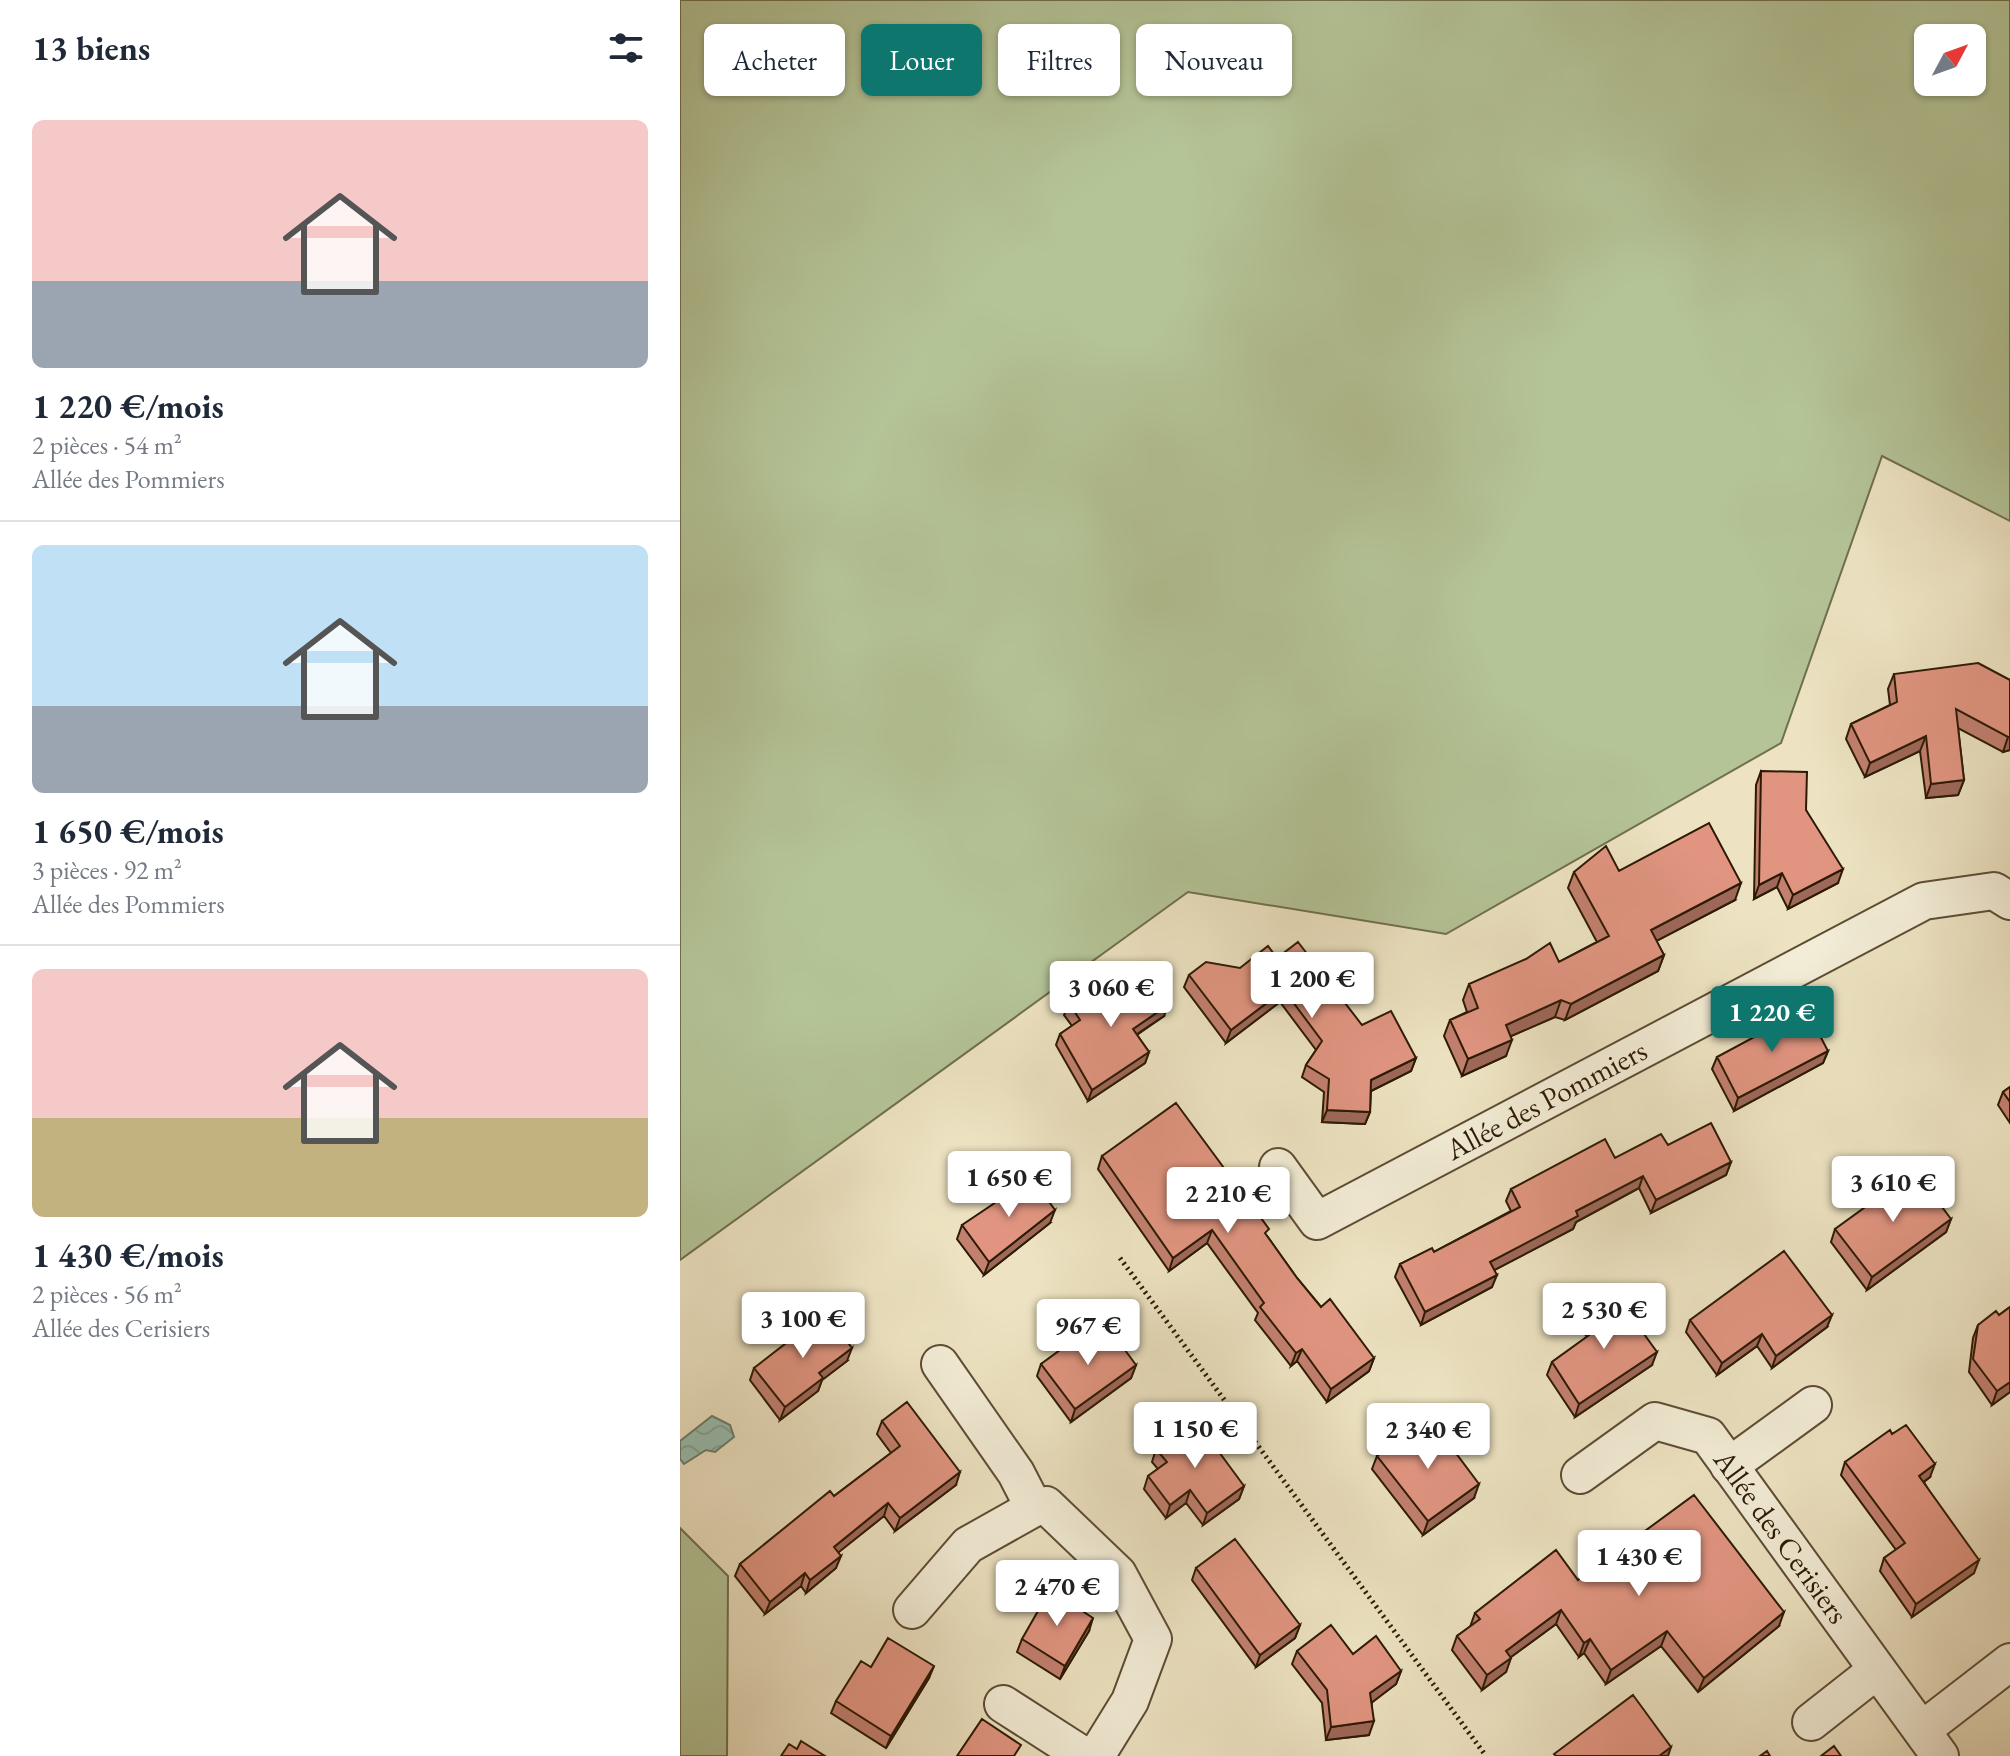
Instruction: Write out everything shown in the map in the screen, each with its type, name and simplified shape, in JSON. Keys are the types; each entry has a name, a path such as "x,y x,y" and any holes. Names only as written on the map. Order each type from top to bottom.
{"street":[{"name":"Allée des Pommiers","path":"1278,1167 1317,1221 1924,901 1994,891 2010,901"},
{"path":"940,1364 1016,1473 1034,1508"},
{"path":"1729,1466 1813,1405"},
{"name":"Allée des Cerisiers","path":"1580,1475 1655,1421 1708,1436 1931,1743"},
{"path":"912,1610 968,1545 1034,1508 1046,1505 1118,1574 1153,1639 1130,1701 1096,1756"},
{"path":"1931,1743 2010,1662"},
{"path":"1811,1722 1877,1670"},
{"path":"1003,1704 1084,1756"}],"path":[{"path":"1120,1258 1486,1756"}],"shaded area":[{"path":"680,0 2010,0 2010,521 1882,456 1781,743 1446,934 1188,892 680,1260"},
{"path":"680,1528 728,1576 727,1756 680,1756"}],"water":[{"path":"712,1416 730,1425 734,1437 715,1452 706,1450 684,1464 680,1459 680,1441"}],"building":[{"path":"1978,663 2010,680 2010,737 1956,709 1964,780 1931,784 1926,736 1870,763 1851,724 1897,702 1894,674"},
{"path":"1761,771 1807,772 1806,810 1843,869 1793,895 1782,873 1759,885"},
{"path":"1709,823 1741,883 1651,930 1664,955 1571,1004 1561,1000 1506,1025 1512,1040 1468,1059 1450,1020 1478,1008 1469,984 1526,959 1550,943 1559,962 1609,936 1574,872 1606,846 1619,871"},
{"path":"1298,942 1362,1025 1391,1011 1416,1058 1371,1080 1370,1112 1327,1110 1329,1079 1306,1065 1322,1041 1284,990 1231,1030 1189,975 1206,962 1240,968 1268,946 1277,958"},
{"path":"1145,974 1168,1005 1133,1029 1149,1052 1092,1090 1060,1034 1080,1020 1069,1003 1100,982 1111,997"},
{"path":"1806,1009 1828,1051 1738,1098 1717,1057"},
{"path":"2010,1087 2010,1102 2003,1092"},
{"path":"1176,1103 1269,1229 1265,1233 1297,1278 1321,1307 1330,1299 1374,1358 1331,1389 1302,1349 1296,1353 1260,1307 1264,1303 1212,1230 1173,1258 1102,1156"},
{"path":"1711,1123 1731,1162 1656,1200 1643,1176 1576,1211 1578,1216 1490,1262 1497,1275 1425,1312 1400,1264 1432,1248 1434,1252 1520,1207 1511,1189 1605,1139 1615,1158 1661,1134 1668,1145"},
{"path":"1915,1171 1951,1219 1872,1277 1835,1229"},
{"path":"1032,1178 1055,1210 989,1262 962,1225"},
{"path":"1784,1251 1832,1315 1776,1356 1762,1334 1722,1363 1690,1320"},
{"path":"1615,1294 1657,1352 1579,1404 1552,1362 1596,1330 1585,1315"},
{"path":"2010,1307 2010,1382 1997,1391 1973,1359 1978,1325 1996,1311 1999,1315"},
{"path":"825,1313 852,1348 819,1373 823,1378 785,1407 754,1368"},
{"path":"1108,1327 1136,1365 1075,1409 1041,1364 1071,1342 1076,1349"},
{"path":"907,1402 960,1472 900,1518 888,1503 834,1547 841,1556 810,1580 805,1573 770,1602 740,1564 830,1491 834,1496 900,1446 882,1421"},
{"path":"1197,1422 1244,1486 1207,1513 1190,1490 1170,1505 1148,1476 1167,1462 1156,1449"},
{"path":"1421,1423 1435,1442 1443,1436 1479,1484 1428,1521 1377,1456"},
{"path":"1906,1425 1935,1464 1919,1476 1979,1560 1916,1604 1884,1558 1905,1543 1845,1462 1890,1430 1892,1434"},
{"path":"1694,1495 1784,1612 1704,1678 1667,1631 1611,1670 1590,1639 1584,1643 1561,1610 1506,1651 1511,1658 1487,1675 1457,1636 1480,1619 1475,1613 1556,1550 1578,1580"},
{"path":"1235,1539 1300,1625 1260,1655 1196,1568"},
{"path":"1050,1590 1093,1618 1065,1666 1022,1639"},
{"path":"1331,1625 1353,1654 1376,1636 1401,1671 1370,1693 1374,1721 1331,1727 1327,1690 1297,1651"},
{"path":"888,1638 934,1666 891,1736 836,1701 861,1661 871,1667"},
{"path":"1633,1695 1671,1747 1659,1756 1554,1754"},
{"path":"982,1719 1021,1745 1014,1756 957,1756"},
{"path":"801,1741 825,1756 781,1756 789,1744 797,1749"},
{"path":"1834,1746 1841,1756 1821,1756"}]}
